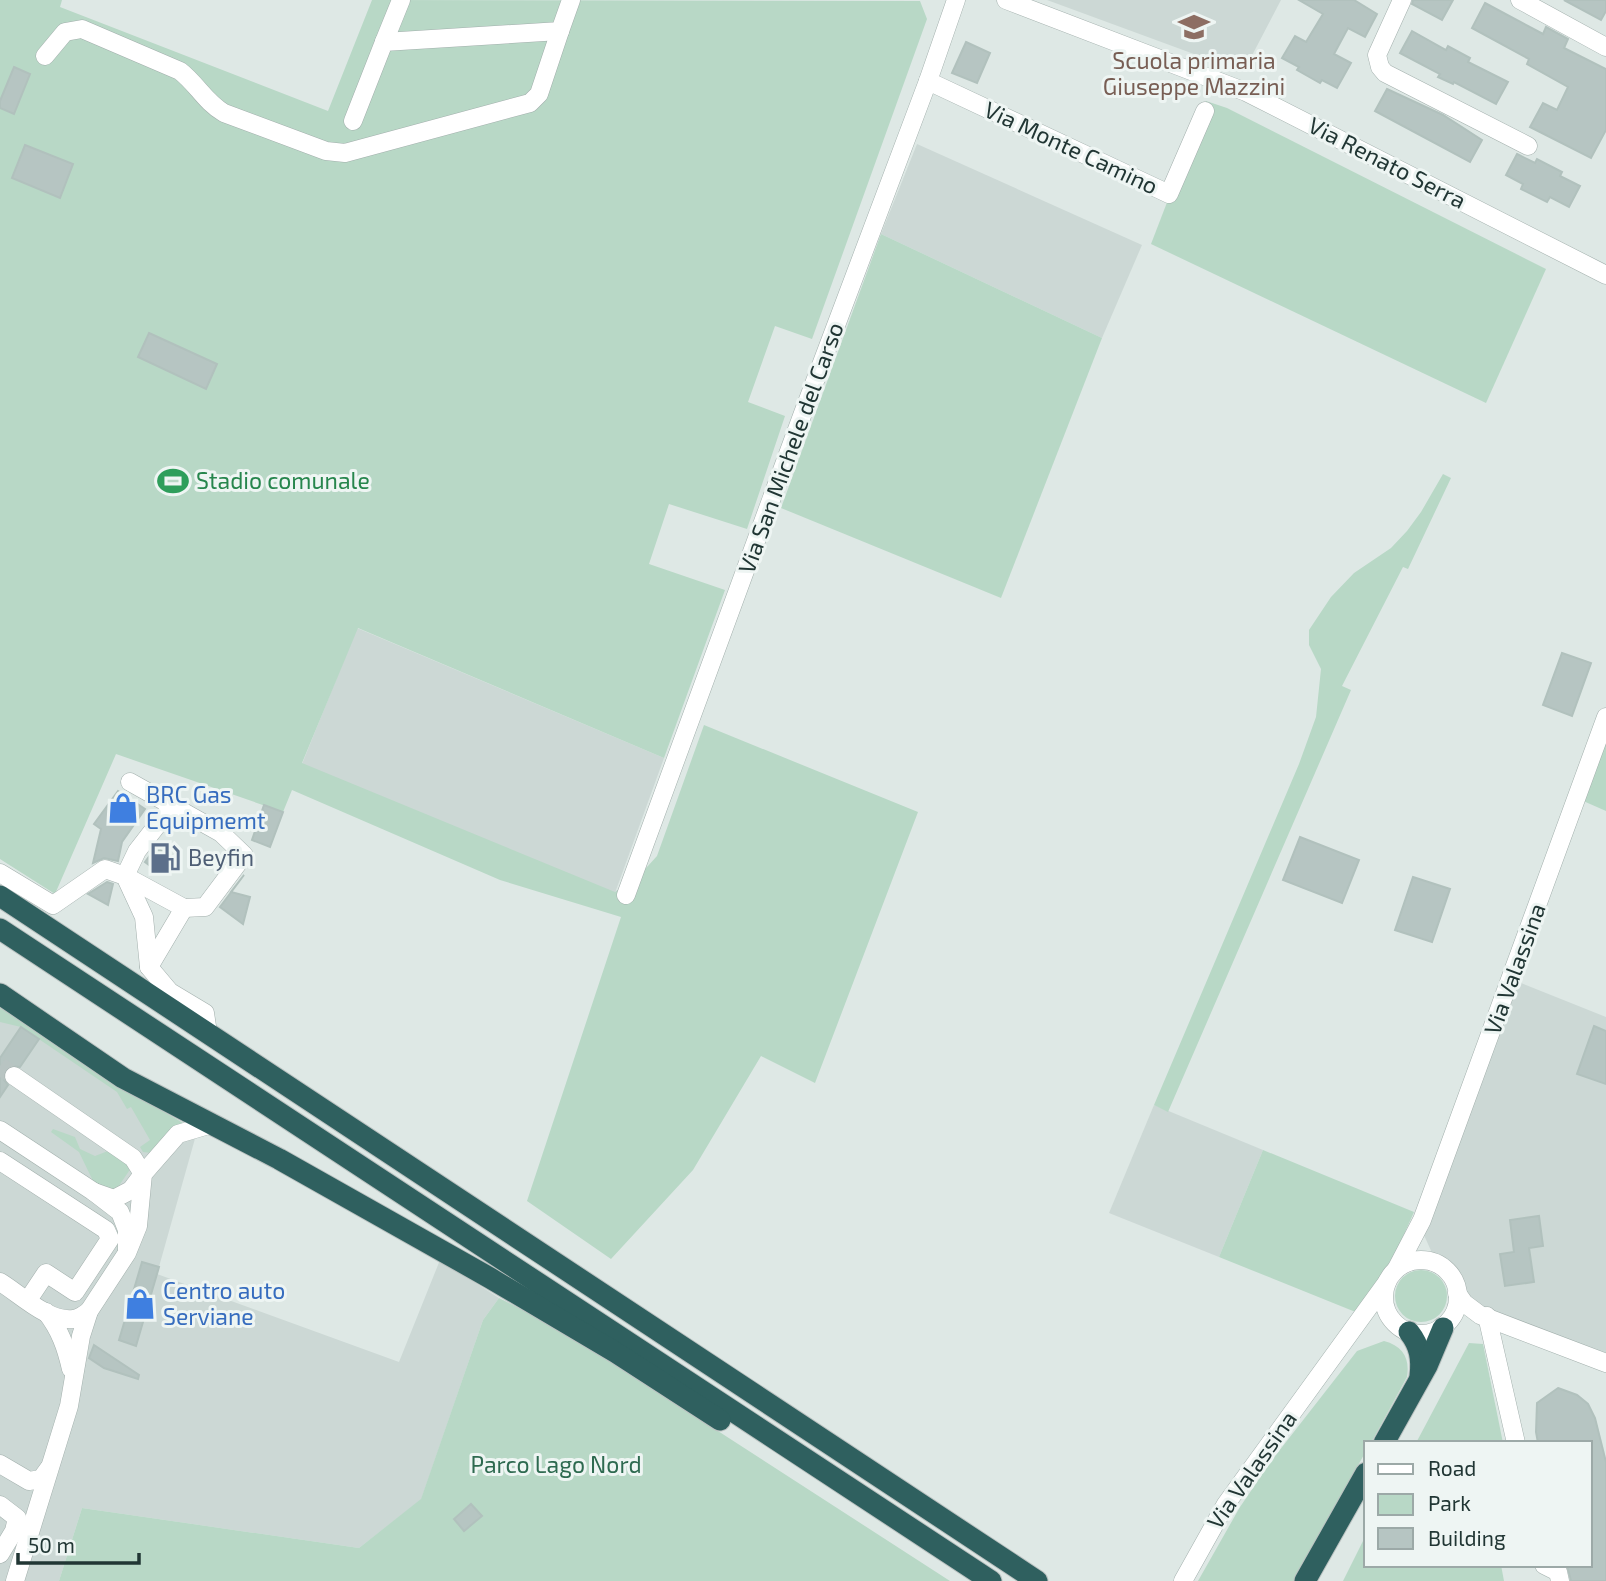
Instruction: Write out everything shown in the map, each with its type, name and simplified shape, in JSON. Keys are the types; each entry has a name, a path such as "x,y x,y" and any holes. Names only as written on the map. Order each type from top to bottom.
{"highway":[{"path":"0,896 1037,1581"},
{"path":"0,929 991,1581"},
{"path":"0,994 124,1078 408,1232 615,1352 826,1489 835,1493 858,1493"},
{"path":"1385,1441 1446,1326"},
{"path":"1403,1328 1416,1340 1421,1356 1420,1378"},
{"path":"1305,1581 1364,1477"}],"street":[{"path":"353,121 401,0"},
{"path":"45,56 65,32 82,29 180,71 191,79 212,107 224,113 326,151 345,153 530,103 539,94 571,0"},
{"name":"Via San Michele del Carso","path":"626,895 956,0"},
{"name":"Via Renato Serra","path":"1006,0 1246,92 1606,275"},
{"path":"1520,0 1606,47"},
{"path":"1399,6 1377,55 1385,74 1528,146"},
{"path":"384,42 560,31"},
{"name":"Via Monte Camino","path":"928,81 1169,194 1205,111"},
{"name":"Via Valassina","path":"1183,1581 1226,1504 1392,1275 1422,1220 1606,717"},
{"path":"0,873 53,905 105,869 125,876 184,908 205,907 244,855 221,833 131,782"},
{"path":"125,876 137,851 172,806"},
{"path":"125,876 144,917 149,967 170,992 205,1013 208,1033"},
{"path":"149,967 184,908"},
{"path":"0,1564 16,1577 74,1383 75,1361 89,1311 127,1253 138,1227 143,1174 133,1158 14,1076"},
{"path":"94,1192 114,1199 131,1190 178,1134 212,1124"},
{"path":"0,1130 120,1212 127,1230 127,1253"},
{"path":"0,1161 106,1230 110,1238 75,1292 46,1273 27,1300"},
{"name":"Via Valassina","path":"1422,1220 1422,1242 1428,1257 1451,1277 1464,1303 1484,1316 1606,1363"},
{"path":"1403,1328 1391,1317 1385,1301 1392,1275 1405,1263 1419,1259 1434,1262"},
{"path":"0,1282 45,1311 61,1318 76,1319 89,1311"},
{"path":"1446,1326 1456,1310 1457,1293"},
{"path":"45,1311 59,1329 74,1383"},
{"path":"1354,1329 1378,1320 1426,1333 1484,1316 1515,1441"},
{"path":"8,1472 29,1481 41,1479 50,1466"},
{"path":"8,1472 33,1490 37,1508"},
{"path":"0,1505 18,1518 15,1531 0,1554"},
{"path":"1548,1567 1558,1572 1560,1581"}],"shaded area":[{"name":"Scuola primaria Giuseppe Mazzini","path":"1047,0 1281,0 1247,65 1216,55 1213,61"},
{"path":"917,144 1142,245 1102,338 881,234"},
{"path":"357,628 664,758 615,893 302,764"},
{"path":"1516,981 1606,1017 1606,1360 1484,1313 1458,1289 1449,1270 1433,1255 1423,1233"},
{"path":"0,1003 196,1135 157,1274 399,1362 440,1260 499,1298 483,1320 421,1500 359,1548 82,1508 59,1581 0,1581"},
{"path":"1154,1105 1263,1150 1219,1257 1109,1213"}],"green space":[{"path":"0,0 62,0 60,7 328,111 372,0 920,1 927,19 812,339 775,326 748,402 785,416 747,529 669,504 649,564 725,590 664,758 358,628 302,763 615,892 657,856 704,725 918,812 815,1083 761,1056 693,1170 611,1259 527,1201 621,917 500,880 292,790 283,812 116,754 55,894 0,859"},
{"path":"1206,101 1227,108 1546,269 1486,403 1151,244"},
{"path":"881,234 1102,338 1001,598 781,508"},
{"path":"1443,474 1451,478 1408,569 1403,567 1342,686 1351,690 1168,1112 1154,1105 1299,764 1316,717 1321,669 1309,645 1309,630 1331,597 1354,573 1391,548 1407,531"},
{"path":"1606,735 1606,811 1581,800"},
{"path":"0,1007 106,1078 185,1124 168,1132 151,1153 143,1152 140,1147 150,1140 131,1107 127,1109 117,1092 21,1027 0,1022"},
{"path":"53,1129 75,1137 80,1149 95,1156 108,1151 121,1157 129,1171 114,1193 94,1183 79,1152 51,1132"},
{"path":"1263,1150 1414,1212 1397,1250 1358,1313 1219,1257"},
{"path":"1421,1270 1440,1277 1447,1296 1440,1315 1421,1322 1402,1315 1395,1296 1402,1277"},
{"name":"Parco Lago Nord","path":"499,1298 557,1327 950,1581 59,1581 82,1508 359,1548 421,1499 483,1320"},
{"path":"1384,1341 1396,1346 1406,1359 1407,1377 1372,1441 1364,1441 1364,1455 1294,1581 1198,1581 1240,1507 1272,1460 1357,1351"},
{"path":"1469,1343 1483,1344 1503,1441 1417,1441"},
{"path":"1364,1539 1364,1567 1501,1567 1504,1581 1343,1581"}],"building":[{"path":"1299,0 1354,0 1377,14 1365,37 1348,28 1334,54 1351,63 1337,88 1322,80 1320,83 1282,58 1295,36 1306,42 1323,14"},
{"path":"1413,0 1453,0 1442,20 1412,4"},
{"path":"1564,0 1606,0 1606,11 1601,20"},
{"path":"1485,3 1543,34 1546,27 1568,39 1564,48 1606,69 1606,130 1591,158 1530,127 1543,103 1557,110 1568,87 1527,64 1529,59 1472,28"},
{"path":"1412,31 1446,50 1448,46 1470,58 1468,62 1508,82 1496,104 1454,82 1453,84 1438,77 1440,74 1400,53"},
{"path":"966,42 990,53 977,83 952,73"},
{"path":"14,67 30,74 14,114 0,108 0,101"},
{"path":"1387,89 1443,115 1482,140 1470,162 1375,111"},
{"path":"25,145 73,164 60,198 12,178"},
{"path":"1517,154 1535,163 1537,159 1562,172 1560,176 1580,186 1569,207 1550,197 1547,202 1521,189 1523,184 1506,175"},
{"path":"149,333 217,364 206,389 138,357"},
{"path":"1562,653 1591,663 1572,716 1543,705"},
{"path":"118,791 145,809 122,842 118,861 104,858 93,863 101,829 94,824"},
{"path":"264,805 283,812 270,847 252,840"},
{"path":"1300,837 1359,860 1342,903 1283,880"},
{"path":"156,847 168,855 157,871 145,862"},
{"path":"1413,877 1450,889 1432,942 1395,930"},
{"path":"107,882 113,884 108,905 88,894"},
{"path":"231,892 250,897 243,924 220,907"},
{"path":"1594,1026 1606,1031 1606,1084 1577,1074"},
{"path":"21,1027 39,1039 20,1067 10,1066 4,1070 4,1080 8,1085 0,1097 0,1058"},
{"path":"1539,1216 1543,1246 1529,1248 1534,1282 1505,1286 1500,1254 1514,1252 1510,1220"},
{"path":"142,1262 159,1267 136,1346 119,1340"},
{"path":"94,1345 139,1375 138,1379 104,1368 89,1358"},
{"path":"1558,1388 1577,1395 1588,1404 1595,1418 1606,1462 1606,1581 1571,1581 1568,1567 1592,1567 1592,1441 1538,1441 1537,1403"},
{"path":"471,1504 482,1516 464,1531 454,1519"}],"tunnel":[{"path":"0,1066 14,1076"}],"place":[{"name":"Scuola primaria Giuseppe Mazzini","path":"1194,27"},
{"name":"Stadio comunale","path":"173,481"},
{"name":"BRC Gas Equipmemt","path":"123,808"},
{"name":"Beyfin","path":"165,858"},
{"name":"Centro auto Serviane","path":"140,1304"}]}
